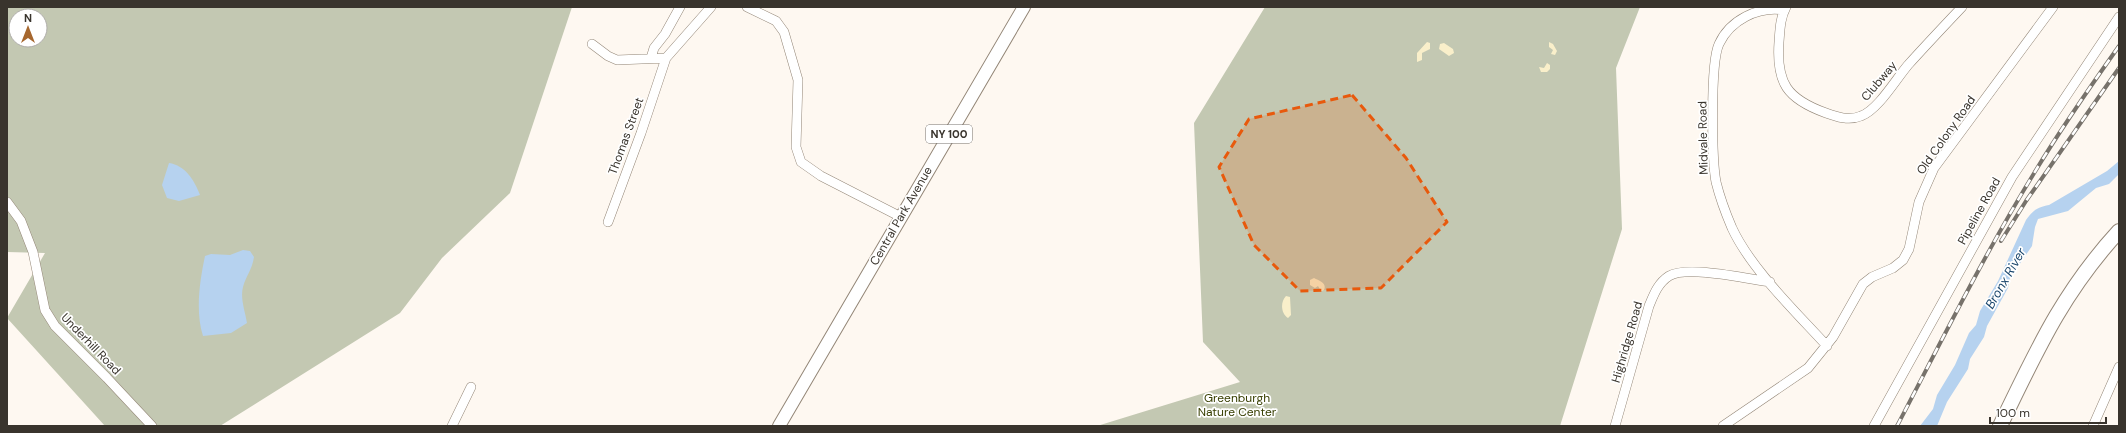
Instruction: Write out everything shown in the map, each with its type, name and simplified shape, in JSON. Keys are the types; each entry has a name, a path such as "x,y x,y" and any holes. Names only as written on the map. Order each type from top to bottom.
{"highway":[{"path":"2000,426 2035,351 2057,311 2087,268 2119,231"},
{"path":"2010,426 2063,320 2086,284 2119,245"}],"main road":[{"name":"Central Park Avenue","path":"779,426 1024,7"}],"street":[{"path":"651,58 654,48 666,34 680,7"},
{"name":"Thomas Street","path":"608,222 641,133 666,58 711,7"},
{"path":"748,7 759,9 782,27 797,74 799,91 796,147 798,157 805,166 815,172 901,217"},
{"name":"Clubway","path":"1785,9 1780,28 1778,66 1785,84 1794,96 1807,105 1836,116 1849,119 1862,116 1872,109 1908,66 1962,7"},
{"name":"Old Colony Road","path":"1723,426 1808,368 1827,346 1863,284 1872,277 1893,268 1903,260 1909,249 1919,202 1934,168 2053,7"},
{"name":"Midvale Road","path":"1785,9 1767,10 1734,24 1719,44 1715,62 1713,152 1716,183 1733,229 1748,254 1770,282 1827,346"},
{"name":"Pipeline Road","path":"1874,426 2012,177 2119,17"},
{"path":"592,44 608,56 617,60 666,58"},
{"name":"Underhill Road","path":"7,202 21,221 32,252 45,310 55,326 108,378 152,426"},
{"name":"Highridge Road","path":"1615,426 1649,306 1657,288 1664,280 1674,273 1688,271 1770,282"},
{"path":"2094,426 2119,367"},
{"path":"452,426 471,387"}],"highlighted area":[{"path":"1352,95 1406,158 1447,222 1381,288 1300,291 1254,245 1219,167 1249,119"}],"green space":[{"path":"7,7 572,7 510,193 442,258 400,313 220,426 105,426 7,318 45,253 7,252"},
{"name":"Greenburgh Nature Center","path":"1265,7 1640,7 1616,68 1622,229 1560,426 1097,426 1240,382 1203,342 1194,123"}],"sand":[{"path":"1427,42 1430,43 1430,49 1422,53 1422,60 1417,62 1417,53"},
{"path":"1549,42 1553,44 1557,51 1555,55 1551,54 1553,50 1549,47"},
{"path":"1444,43 1453,49 1454,53 1449,56 1439,49 1440,44"},
{"path":"1547,63 1550,65 1550,69 1547,72 1541,72 1539,67 1544,68"},
{"path":"1314,278 1324,284 1324,290 1321,291 1318,286 1315,288 1310,285 1310,280"},
{"path":"1286,296 1290,297 1291,315 1288,318 1284,314 1282,308 1283,301"}],"water":[{"name":"Bronx River","path":"2119,161 2119,174 2109,184 2096,188 2068,211 2038,219 2032,246 2010,278 2008,288 1987,326 1984,337 1970,359 1968,369 1947,402 1937,426 1920,426 1933,409 1937,395 1955,365 1969,333 1976,325 1980,311 1998,281 2026,220 2033,211 2049,205 2107,171"},
{"path":"169,163 175,164 189,174 200,195 179,201 167,198 162,185"},
{"path":"243,250 250,251 254,257 242,291 242,300 247,323 231,333 203,336 199,316 199,296 205,256 211,254 230,255"}],"railway":[{"path":"1897,426 1964,297 2017,201 2066,123 2119,46"},
{"path":"2001,241 2026,201 2119,68"}]}
